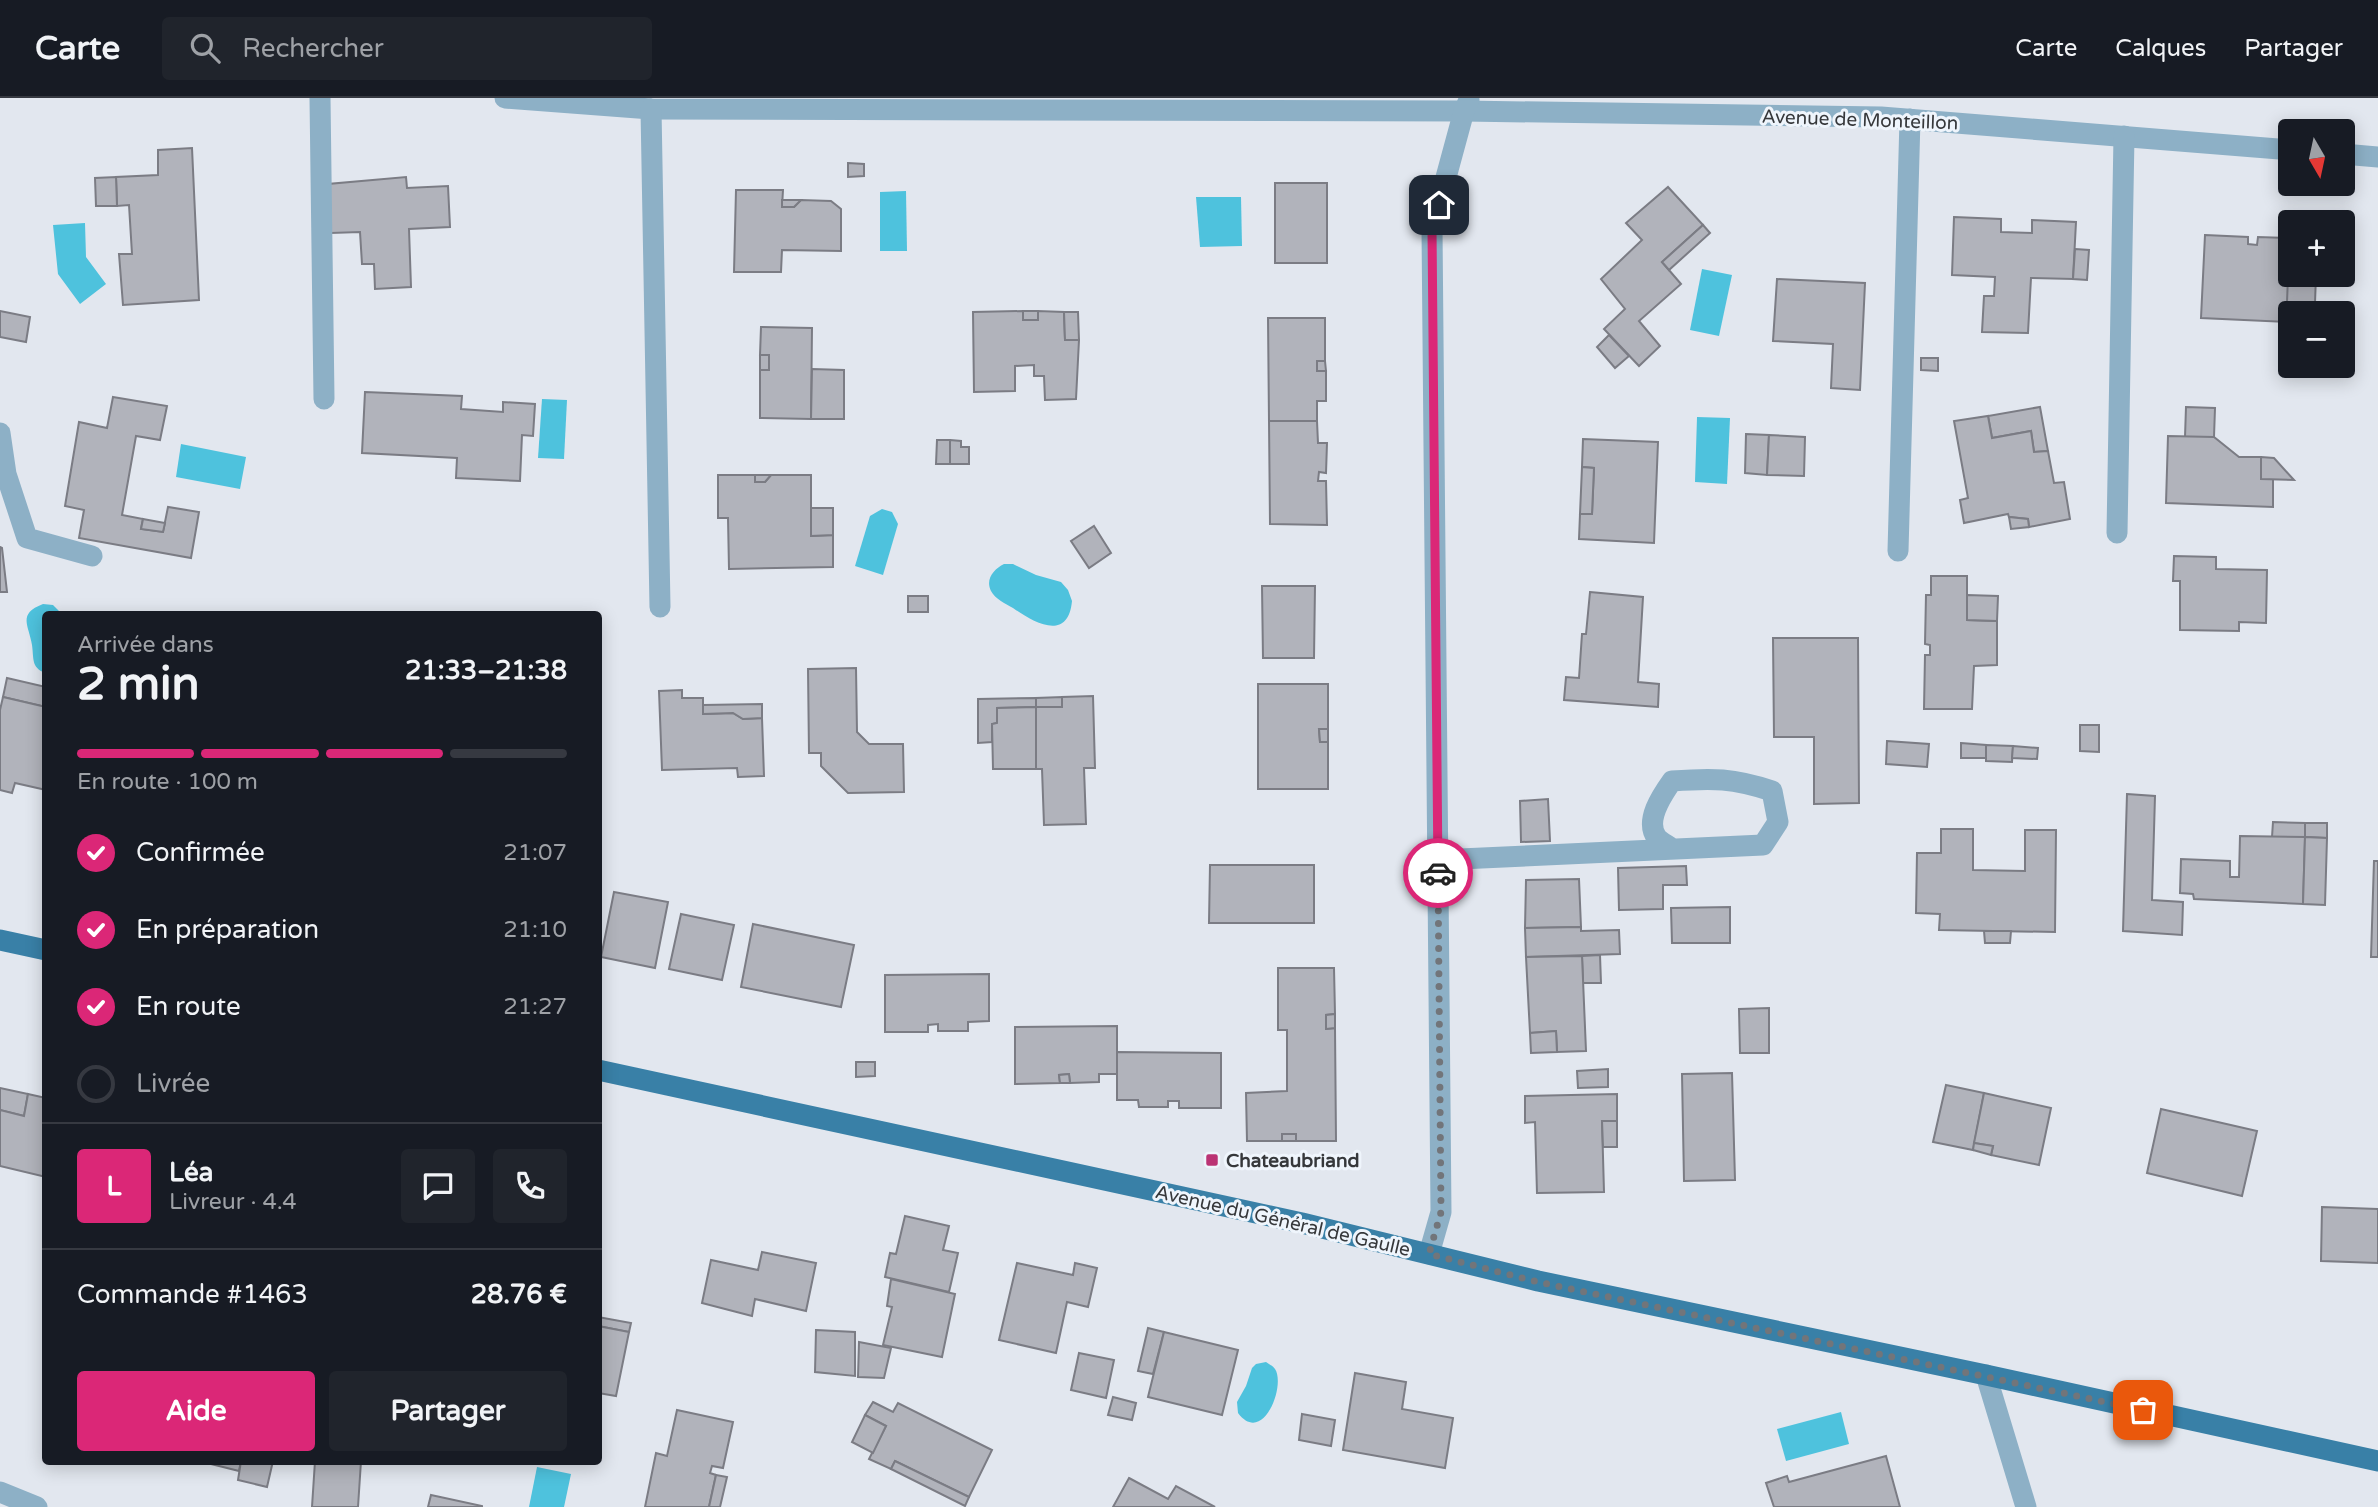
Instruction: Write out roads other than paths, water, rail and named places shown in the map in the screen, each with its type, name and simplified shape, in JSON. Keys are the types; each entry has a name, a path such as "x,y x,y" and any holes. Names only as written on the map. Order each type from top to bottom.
{"main road":[{"path":"0,940 42,949"},
{"name":"Avenue du Général de Gaulle","path":"602,1071 1302,1223 1538,1282 1986,1375 2378,1461"}],"street":[{"path":"320,98 324,399"},
{"name":"Avenue de Monteillon","path":"505,98 651,108 1008,103 1884,108 1910,119 2278,149"},
{"path":"1429,1254 1441,1212 1432,229 1467,105"},
{"path":"651,108 660,607"},
{"path":"1898,551 1910,119"},
{"path":"2117,533 2124,136"},
{"path":"2356,155 2378,157"},
{"path":"0,433 6,474 27,538 92,556"},
{"path":"1438,860 1763,845 1778,822 1772,790 1745,782 1712,778 1672,781 1658,800 1653,825 1656,837 1671,848"},
{"path":"1986,1375 2026,1507"},
{"path":"0,1492 37,1507"}],"water":[{"path":"906,191 907,251 880,251 880,192"},
{"path":"1196,197 1241,197 1242,246 1200,247"},
{"path":"85,223 86,257 106,284 80,304 58,274 53,225"},
{"path":"1702,269 1732,275 1719,336 1690,330"},
{"path":"542,399 567,400 564,459 538,458"},
{"path":"1697,417 1730,418 1727,484 1695,482"},
{"path":"181,444 246,457 240,489 176,477"},
{"path":"882,509 892,512 898,524 883,575 855,566 870,516"},
{"path":"1004,564 1013,564 1036,575 1061,582 1072,601 1064,622 1049,626 1039,623 995,596 989,582 994,572"},
{"path":"43,604 53,605 59,611 42,611 42,671 34,662 27,621 27,616"},
{"path":"1266,1362 1274,1368 1278,1377 1275,1399 1264,1418 1256,1422 1247,1421 1238,1413 1237,1402 1252,1368 1256,1364"},
{"path":"1841,1412 1849,1444 1786,1461 1777,1429"},
{"path":"537,1467 571,1474 564,1507 529,1507"}],"place":[{"name":"Chateaubriand","path":"1212,1160"}]}
